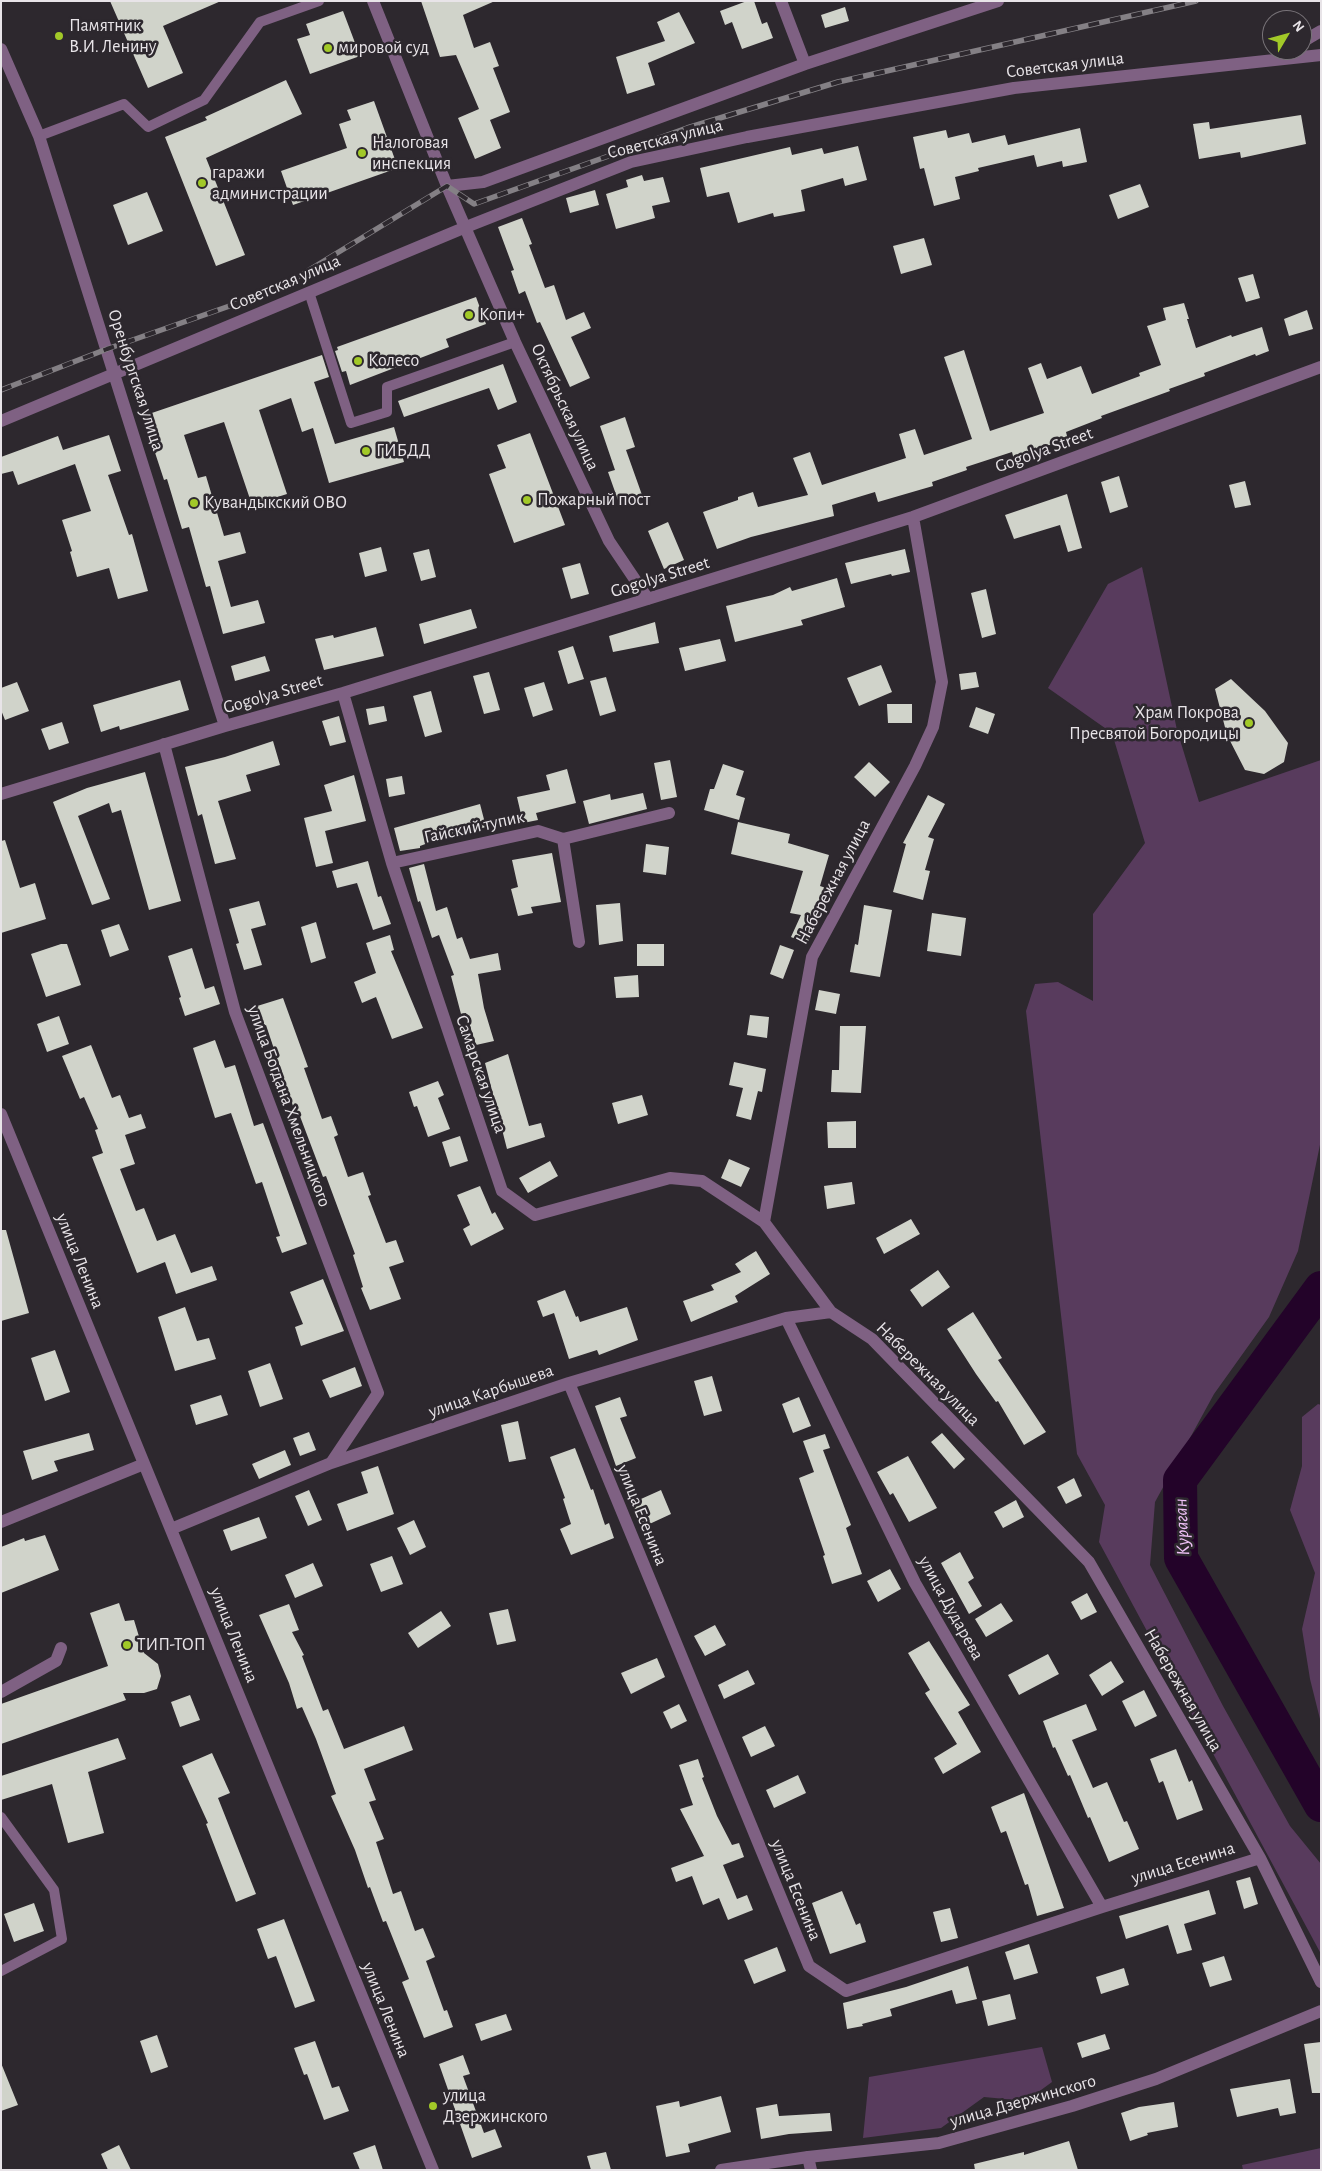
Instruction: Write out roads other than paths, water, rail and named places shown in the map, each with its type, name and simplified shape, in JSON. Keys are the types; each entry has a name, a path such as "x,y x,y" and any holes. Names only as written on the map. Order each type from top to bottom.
{"street":[{"name":"Октябрьская улица","path":"374,1 447,186 515,342 609,541 648,599"},
{"path":"781,1 805,64"},
{"path":"447,186 483,182 805,64 998,1"},
{"name":"Оренбургская улица","path":"1,49 40,136 116,373 225,726"},
{"name":"Советская улица","path":"1,421 309,292 631,162 747,137 1014,88 1273,60"},
{"name":"Gogolya Street","path":"1,794 164,744 343,693 914,517 1321,367"},
{"name":"Набережная улица","path":"914,517 942,682 933,727 915,766 812,957 764,1222 831,1312 872,1339 1089,1562 1260,1858 1321,1982"},
{"name":"Самарская улица","path":"343,693 392,863 502,1191 535,1215 670,1178 702,1181 764,1222"},
{"name":"улица Богдана Хмельницкого","path":"164,744 235,1012 378,1393 331,1463"},
{"path":"580,942 563,839 669,813"},
{"name":"Гайский тупик","path":"392,863 538,831 563,839"},
{"name":"улица Ленина","path":"1,1114 432,2170"},
{"name":"улица Карбышева","path":"171,1529 331,1463 569,1383 786,1318 831,1312"},
{"name":"улица Дударева","path":"786,1318 915,1582 1102,1907"},
{"name":"улица Есенина","path":"569,1383 809,1966 846,1991 1102,1907 1260,1858"},
{"path":"1,1522 144,1464"},
{"path":"1,1692 56,1661 61,1648"},
{"name":"улица Дзержинского","path":"721,2170 808,2157 939,2143 1072,2106 1156,2078 1321,2010"},
{"path":"808,2157 811,2170"}],"lane":[{"path":"40,136 124,104 148,127 204,100 260,22 319,1"},
{"path":"309,292 351,423 387,412 387,387 515,342"},
{"path":"1,1817 37,1864 54,1890 62,1939 1,1971"}],"waterway":[{"name":"Кураган","path":"1321,1288 1180,1480 1181,1558 1321,1805"}],"railway":[{"path":"1,390 107,349 278,289 447,186 474,204 687,128 838,82 1196,1"}],"place":[{"name":"Памятник В.И. Ленину","path":"59,36"},
{"name":"мировой суд","path":"328,48"},
{"name":"Налоговая инспекция","path":"362,153"},
{"name":"гаражи администрации","path":"202,183"},
{"name":"Копи+","path":"469,315"},
{"name":"Колесо","path":"358,361"},
{"name":"ГИБДД","path":"366,451"},
{"name":"Пожарный пост","path":"527,500"},
{"name":"Кувандыкский ОВО","path":"194,503"},
{"name":"Храм Покрова Пресвятой Богородицы","path":"1249,723"},
{"name":"ТИП-ТОП","path":"127,1645"},
{"name":"улица Дзержинского","path":"433,2106"}]}
